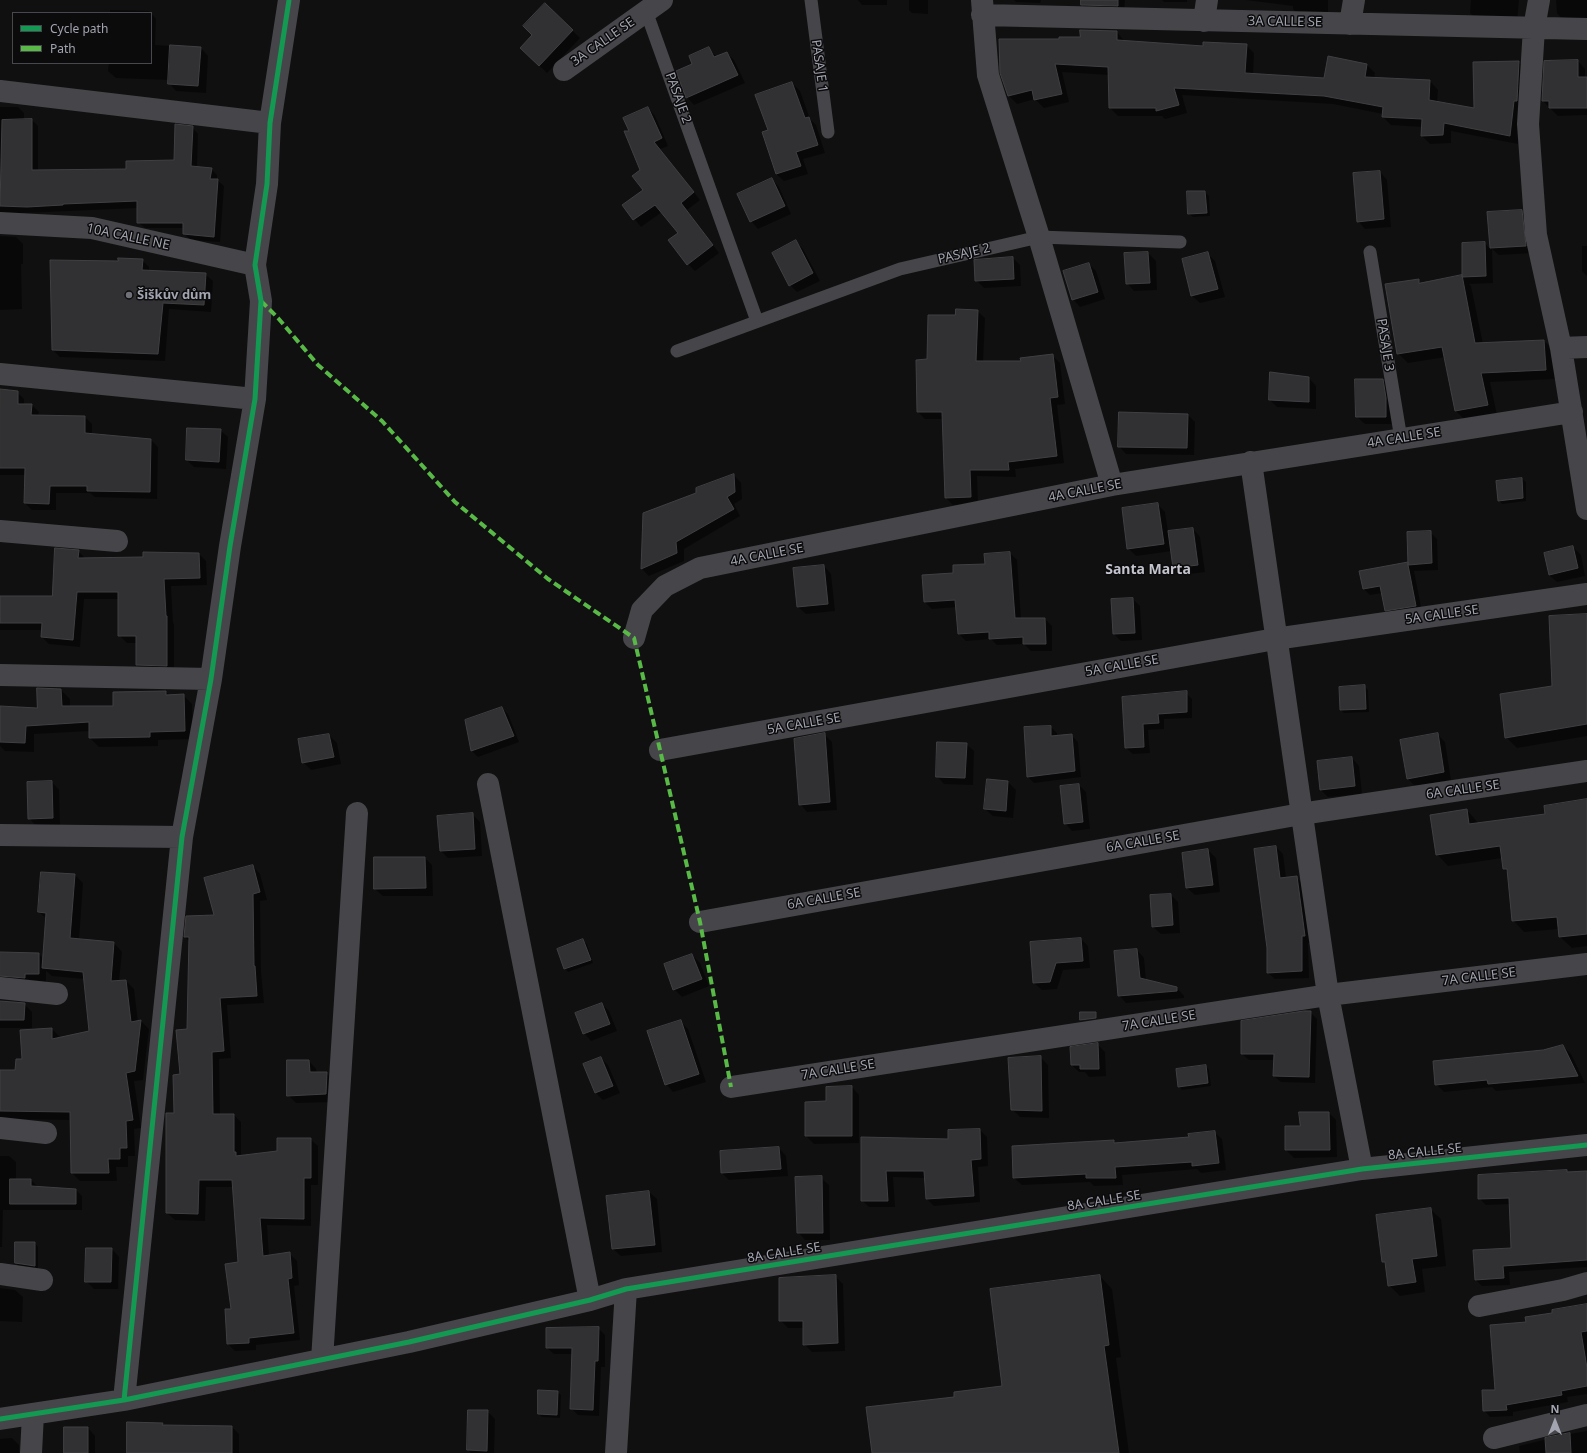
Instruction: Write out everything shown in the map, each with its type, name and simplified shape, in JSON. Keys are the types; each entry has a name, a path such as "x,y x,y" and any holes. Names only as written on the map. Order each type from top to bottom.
{"street":[{"path":"124,1400 182,837 211,680 230,546 255,399 261,301 255,265 267,184 270,123 289,0"},
{"path":"1350,24 1354,0"},
{"path":"1539,0 1534,28 1528,124 1536,235 1561,348 1587,509"},
{"name":"3A CALLE SE","path":"564,70 654,5"},
{"path":"982,8 988,75 1039,236 1112,485"},
{"name":"3A CALLE SE","path":"982,8 1206,10 1350,24 1587,29"},
{"path":"0,91 270,123"},
{"name":"10A CALLE NE","path":"0,223 92,228 255,265"},
{"path":"1561,348 1587,347"},
{"path":"0,374 255,399"},
{"name":"4A CALLE SE","path":"634,638 642,610 665,586 700,568 1112,485 1572,412"},
{"path":"1251,462 1275,639 1328,995 1362,1170"},
{"path":"0,531 117,540"},
{"name":"5A CALLE SE","path":"660,750 1275,639 1587,594"},
{"path":"0,675 211,680"},
{"name":"6A CALLE SE","path":"700,922 1301,814 1587,771"},
{"path":"488,784 590,1300"},
{"path":"322,1360 356,813"},
{"path":"0,835 182,837"},
{"name":"7A CALLE SE","path":"731,1087 1328,995 1587,964"},
{"path":"0,988 57,994"},
{"path":"0,1128 46,1133"},
{"name":"8A CALLE SE","path":"0,1419 124,1400 409,1342 590,1300 626,1289 1362,1170 1587,1145"},
{"path":"0,1274 42,1280"},
{"path":"1479,1306 1563,1290 1587,1283"},
{"path":"616,1453 626,1289"},
{"path":"31,1453 33,1414"},
{"path":"1494,1438 1587,1415"}],"lane":[{"name":"PASAJE 1","path":"810,0 828,132"},
{"name":"PASAJE 2","path":"654,5 757,321"},
{"name":"PASAJE 2","path":"677,351 900,269 1039,236 1180,242"},
{"name":"PASAJE 3","path":"1370,252 1401,439"}],"building":[{"path":"1081,0 1118,0 1118,6 1081,5"},
{"path":"545,3 573,30 539,66 520,48 532,35 523,26"},
{"path":"1080,30 1117,31 1117,40 1203,46 1203,42 1247,44 1245,73 1324,78 1328,56 1367,64 1365,77 1430,80 1429,100 1474,108 1473,62 1519,61 1517,101 1514,101 1510,136 1444,123 1443,135 1421,136 1422,119 1382,117 1383,107 1324,96 1174,88 1179,105 1156,111 1156,108 1109,108 1108,67 1055,64 1062,94 1034,100 1032,90 1008,96 1000,73 999,39 1059,39 1059,37 1080,37"},
{"path":"170,45 201,47 198,86 168,84"},
{"path":"709,47 714,57 727,52 738,75 686,98 676,71 692,64 689,56"},
{"path":"1578,60 1578,77 1587,77 1587,108 1549,108 1549,101 1542,101 1544,61"},
{"path":"792,82 805,118 809,117 818,145 796,152 801,166 776,174 762,132 768,130 755,95"},
{"path":"648,107 662,138 654,142 694,192 681,203 713,245 687,265 668,240 678,233 655,205 633,220 622,205 643,190 632,176 640,170 624,131 629,131 623,118"},
{"path":"32,119 32,170 126,169 126,161 174,160 175,124 193,126 191,166 212,168 210,179 218,179 214,237 183,234 183,223 137,223 137,201 27,207 0,206 2,120"},
{"path":"1380,171 1384,219 1357,222 1353,173"},
{"path":"772,178 785,206 750,222 737,194"},
{"path":"1187,191 1205,191 1207,213 1188,214"},
{"path":"1522,210 1526,246 1490,248 1487,212"},
{"path":"796,240 813,273 789,286 772,253"},
{"path":"1485,242 1486,276 1462,277 1462,243"},
{"path":"1148,252 1150,283 1126,284 1124,253"},
{"path":"1208,252 1218,289 1191,296 1182,259"},
{"path":"1013,257 1014,279 975,281 974,260"},
{"path":"118,258 143,259 142,270 206,273 204,305 163,303 158,354 52,350 50,260 118,261"},
{"path":"1089,263 1098,292 1072,300 1063,271"},
{"path":"1462,275 1475,343 1544,340 1546,370 1481,373 1488,405 1455,411 1442,347 1397,354 1385,284 1419,279 1419,283"},
{"path":"956,309 978,310 976,361 1021,361 1020,358 1053,354 1058,397 1050,398 1057,456 1008,462 1009,470 970,470 971,497 945,498 942,412 917,412 916,360 927,359 928,315 955,315"},
{"path":"1270,372 1309,377 1309,402 1269,400"},
{"path":"1355,379 1383,379 1386,398 1386,417 1356,417"},
{"path":"0,389 18,391 18,404 32,404 31,415 85,416 85,433 151,439 150,492 87,491 87,486 50,486 49,504 24,503 25,468 0,468"},
{"path":"1119,412 1188,414 1187,448 1118,447"},
{"path":"187,428 221,429 219,462 186,460"},
{"path":"734,474 735,492 727,497 734,509 676,542 677,553 641,569 643,513 696,493 696,488"},
{"path":"1522,478 1523,498 1498,501 1496,481"},
{"path":"1158,503 1164,544 1127,549 1122,508"},
{"path":"1193,528 1198,565 1173,568 1168,531"},
{"path":"1431,531 1432,563 1408,565 1416,606 1385,611 1380,586 1363,589 1359,571 1408,562 1407,532"},
{"path":"1573,546 1578,568 1549,575 1544,553"},
{"path":"55,548 79,550 78,558 143,557 143,552 199,553 200,578 164,579 167,616 167,666 136,665 136,636 118,636 118,592 77,592 73,640 41,637 42,623 0,623 0,596 52,596"},
{"path":"1010,552 1015,618 1045,618 1046,644 1023,644 1023,637 989,639 989,632 958,634 955,600 924,602 922,575 953,573 953,565 985,564 984,554"},
{"path":"824,565 828,604 797,607 793,568"},
{"path":"1133,598 1135,633 1113,634 1111,599"},
{"path":"1587,614 1587,724 1505,738 1500,694 1552,686 1549,616"},
{"path":"1365,685 1366,709 1340,710 1339,687"},
{"path":"37,688 61,689 62,706 113,706 113,692 166,691 166,695 184,694 185,731 150,732 150,737 89,738 89,722 26,726 25,743 0,742 0,706 37,708"},
{"path":"1187,691 1187,712 1158,714 1159,723 1143,724 1144,747 1125,748 1122,697"},
{"path":"502,707 514,736 471,751 465,720"},
{"path":"1051,726 1051,736 1072,734 1075,771 1027,777 1024,727"},
{"path":"825,733 830,802 799,805 794,739"},
{"path":"1438,733 1444,772 1407,779 1400,740"},
{"path":"329,734 334,757 302,763 298,739"},
{"path":"937,742 967,743 965,778 936,777"},
{"path":"1352,757 1355,786 1320,790 1317,761"},
{"path":"987,779 1008,781 1006,811 984,809"},
{"path":"52,781 53,818 28,819 27,782"},
{"path":"1079,784 1083,822 1064,824 1060,786"},
{"path":"1587,799 1587,934 1559,937 1557,917 1512,921 1507,869 1503,869 1500,846 1436,855 1430,815 1467,809 1469,824 1545,814 1544,806"},
{"path":"473,813 475,849 440,851 437,816"},
{"path":"1276,846 1280,878 1297,876 1305,936 1302,936 1302,971 1267,973 1267,948 1254,849"},
{"path":"1208,849 1213,885 1186,888 1182,853"},
{"path":"374,857 425,857 426,888 374,889"},
{"path":"253,865 260,892 253,894 254,966 257,996 220,998 224,1051 212,1052 213,1114 234,1114 234,1152 236,1152 236,1156 277,1151 277,1138 311,1138 311,1178 304,1178 304,1219 260,1218 263,1256 290,1252 292,1278 288,1279 294,1333 249,1338 249,1343 227,1344 225,1309 231,1309 225,1264 238,1262 232,1180 199,1180 198,1214 166,1213 166,1113 174,1113 173,1075 180,1074 176,1030 187,1029 189,937 184,937 186,916 214,915 204,878"},
{"path":"41,872 75,874 70,938 114,942 111,981 126,980 131,1022 141,1020 135,1071 126,1073 133,1120 126,1121 127,1148 120,1148 120,1159 108,1159 109,1173 71,1173 70,1112 0,1111 0,1070 15,1070 16,1059 22,1059 20,1030 52,1028 52,1039 89,1031 83,972 42,968 46,913 38,912"},
{"path":"1171,894 1173,925 1152,927 1150,895"},
{"path":"1081,938 1083,961 1056,963 1050,982 1033,983 1030,942"},
{"path":"583,939 591,960 564,969 557,949"},
{"path":"1137,949 1140,978 1177,987 1177,991 1118,996 1114,951"},
{"path":"0,952 39,953 39,974 25,974 25,978 0,976"},
{"path":"692,954 702,979 673,990 664,964"},
{"path":"0,1001 25,1003 24,1020 0,1020"},
{"path":"602,1003 610,1024 583,1034 575,1013"},
{"path":"1311,1011 1309,1077 1273,1076 1274,1054 1241,1054 1241,1021"},
{"path":"1080,1012 1096,1012 1096,1018 1080,1020"},
{"path":"681,1020 699,1074 665,1085 647,1031"},
{"path":"1098,1043 1099,1069 1080,1069 1080,1065 1071,1065 1070,1047"},
{"path":"1563,1045 1578,1076 1488,1084 1487,1080 1435,1085 1433,1061 1543,1050"},
{"path":"1041,1056 1042,1111 1011,1110 1008,1058"},
{"path":"601,1057 613,1086 595,1093 583,1064"},
{"path":"287,1060 309,1060 310,1072 327,1072 326,1094 287,1096"},
{"path":"1206,1065 1208,1083 1178,1087 1176,1069"},
{"path":"852,1086 852,1136 805,1136 805,1102 826,1101 826,1087"},
{"path":"1299,1112 1329,1112 1330,1150 1285,1150 1285,1126 1300,1126"},
{"path":"980,1129 981,1159 971,1160 974,1196 926,1199 924,1171 886,1171 888,1201 861,1201 861,1137 948,1139 948,1130"},
{"path":"1215,1131 1219,1163 1192,1166 1192,1162 1115,1167 1116,1178 1086,1178 1086,1174 1013,1178 1012,1146 1114,1140 1114,1143 1189,1137 1188,1134"},
{"path":"779,1147 781,1169 721,1173 720,1151"},
{"path":"1567,1170 1567,1172 1587,1171 1587,1260 1503,1266 1504,1278 1475,1280 1473,1250 1511,1248 1509,1198 1478,1199 1478,1175"},
{"path":"822,1176 823,1233 797,1233 795,1177"},
{"path":"10,1179 31,1179 31,1186 76,1189 76,1204 10,1204"},
{"path":"649,1191 655,1245 612,1249 606,1196"},
{"path":"1431,1208 1437,1256 1412,1259 1416,1282 1388,1286 1385,1262 1382,1262 1376,1215"},
{"path":"15,1242 35,1242 35,1266 15,1263"},
{"path":"86,1248 112,1248 111,1282 85,1282"},
{"path":"836,1275 838,1343 803,1345 803,1321 779,1321 779,1278"},
{"path":"1100,1275 1109,1345 1104,1346 1119,1453 872,1453 866,1407 954,1397 954,1392 1002,1386 990,1289"},
{"path":"1587,1304 1587,1331 1581,1332 1587,1368 1587,1386 1561,1391 1562,1395 1506,1405 1507,1410 1483,1411 1482,1390 1495,1390 1490,1325 1526,1322 1525,1317 1552,1313 1552,1310"},
{"path":"599,1327 598,1361 595,1361 593,1410 570,1409 572,1348 546,1348 546,1328"},
{"path":"538,1390 558,1391 557,1415 538,1414"},
{"path":"468,1410 488,1410 487,1451 467,1450"},
{"path":"127,1422 163,1423 162,1425 232,1426 232,1453 127,1453"},
{"path":"64,1427 88,1427 88,1453 64,1453"},
{"path":"1570,1433 1571,1453 1546,1453 1545,1438"}],"marked path":[{"path":"261,301 278,318 318,365 382,421 455,502 548,579 634,638 700,922 731,1087"}],"cycle path":[{"path":"124,1400 182,837 211,679 230,546 255,399 261,301 255,265 267,184 270,123 289,0"},
{"path":"0,1419 124,1400 409,1342 590,1300 626,1289 1362,1169 1587,1145"}],"place":[{"name":"Šiškův dům","path":"129,295"}],"district":[{"name":"Santa Marta","path":"1148,570"}]}
